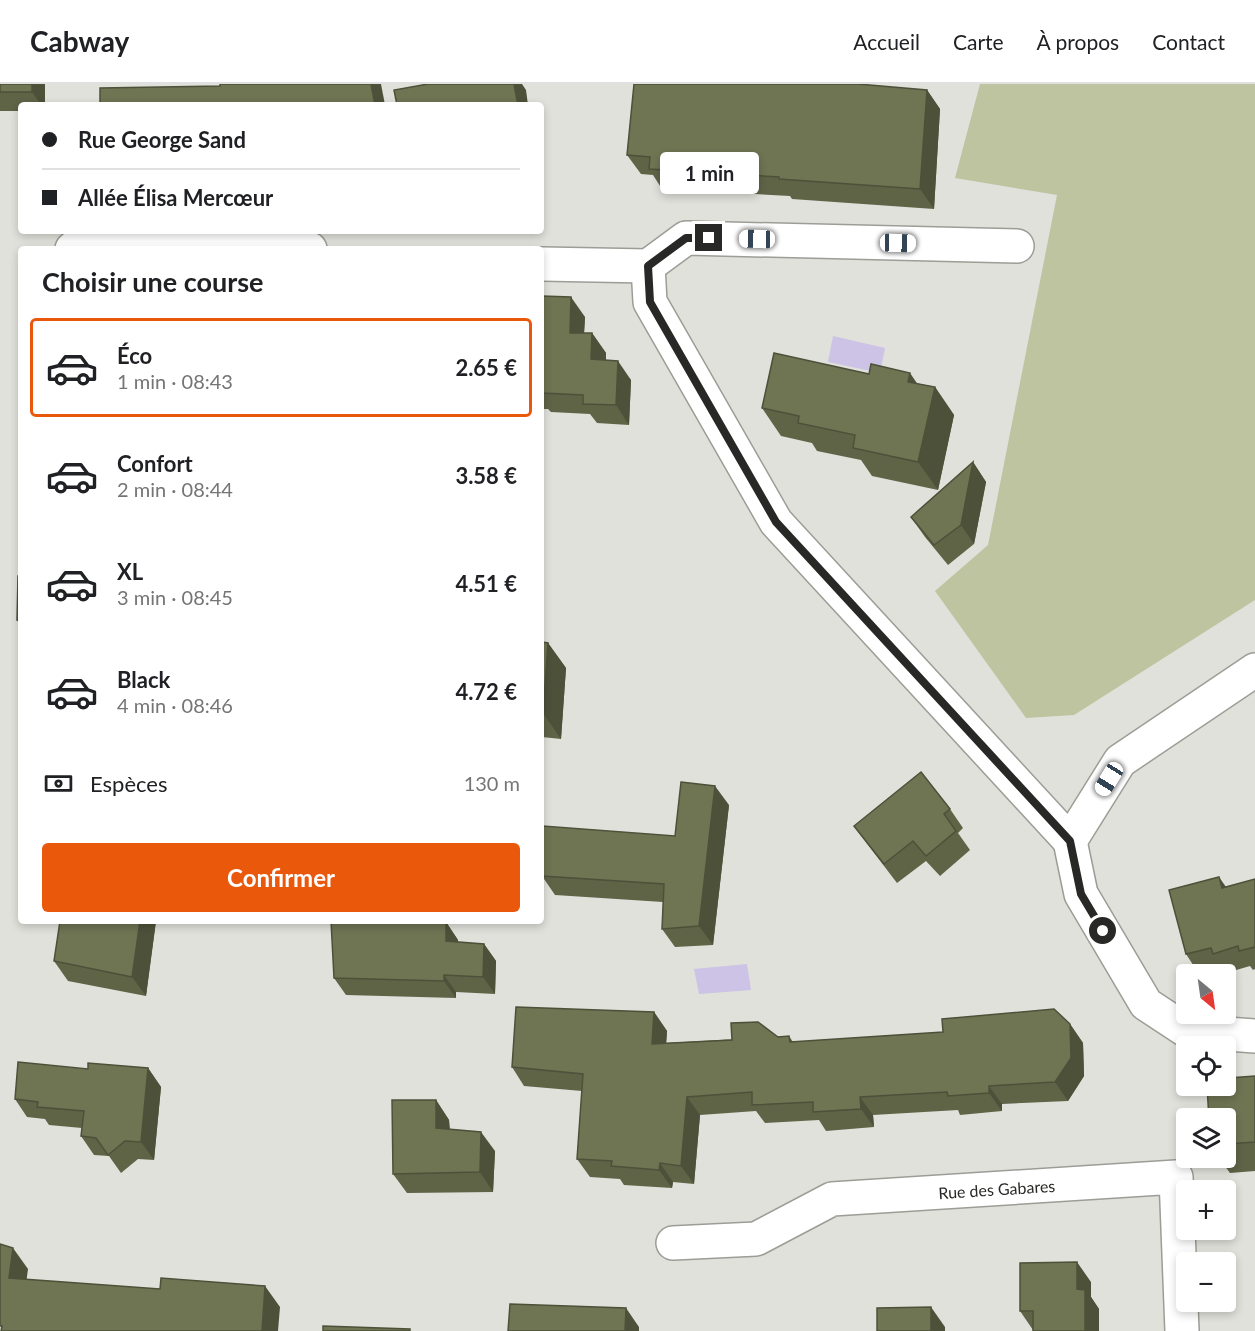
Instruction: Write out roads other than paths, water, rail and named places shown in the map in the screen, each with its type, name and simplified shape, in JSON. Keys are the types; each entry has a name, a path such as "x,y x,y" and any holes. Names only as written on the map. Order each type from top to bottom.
{"street":[{"path":"544,264 648,266 686,238 1017,246"},
{"path":"76,246 79,243 194,246"},
{"path":"648,266 650,302 776,522 1070,841 1081,894 1146,1004 1187,1031 1255,1036"},
{"path":"1070,841 1120,761 1255,670"},
{"name":"Rue des Gabares","path":"674,1243 756,1239 832,1199 1176,1177 1182,1331"}]}
